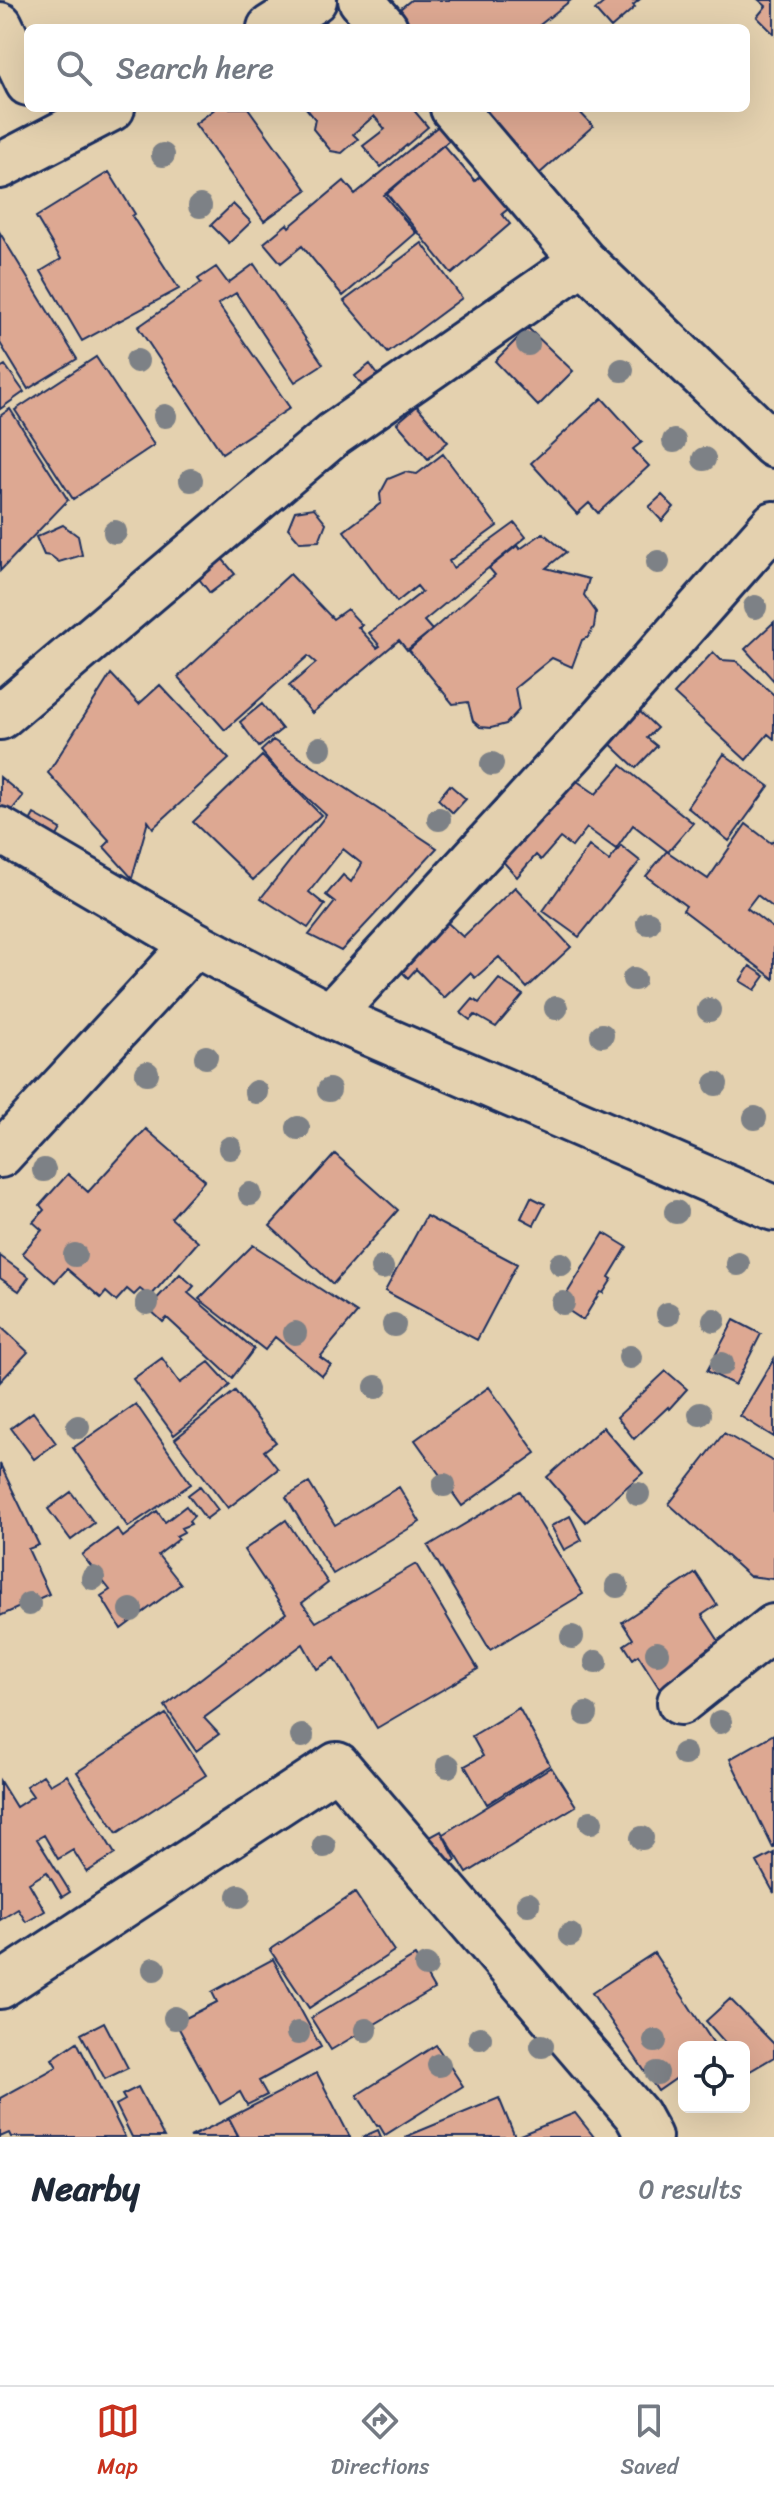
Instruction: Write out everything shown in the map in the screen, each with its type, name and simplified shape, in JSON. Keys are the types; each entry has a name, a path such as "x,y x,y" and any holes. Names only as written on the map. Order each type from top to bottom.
{"street":[{"path":"276,24 314,0"},
{"path":"361,0 382,24"},
{"path":"0,25 24,75"},
{"path":"0,166 47,122 93,112"},
{"path":"456,112 583,261 774,445"},
{"path":"0,717 334,434 583,261"},
{"path":"330,1016 593,729 774,524"},
{"path":"0,830 195,944 330,1016 774,1208"},
{"path":"0,1155 195,944"},
{"path":"680,1702 774,1627"},
{"path":"0,1986 337,1765 637,2115 649,2137"}],"building":[{"path":"411,0 571,0 541,24 404,24 395,13"},
{"path":"607,0 639,0 616,24 607,24 595,10"},
{"path":"759,0 774,0 774,34 757,17 766,6"},
{"path":"211,112 251,112 307,190 264,221 195,124"},
{"path":"309,112 415,112 428,127 381,167 363,146 385,129 374,116 353,134 358,139 342,153 331,151 313,129 315,119"},
{"path":"482,112 580,112 593,126 539,174"},
{"path":"441,124 452,138 384,195 416,233 343,296 302,246 281,263 264,243 287,224 289,227 344,181 355,194"},
{"path":"443,145 475,181 485,172 513,205 502,214 510,224 452,274 387,194"},
{"path":"109,172 135,214 132,216 179,289 82,341 41,271 61,259 36,217"},
{"path":"233,204 251,222 229,243 211,225"},
{"path":"0,233 77,359 28,389 0,343"},
{"path":"422,243 462,298 388,353 344,301"},
{"path":"254,264 323,364 295,382 236,293 218,304 290,408 222,453 138,327 201,283 198,279 216,267 228,283"},
{"path":"528,328 573,371 538,406 495,361"},
{"path":"96,357 154,445 73,499 15,410"},
{"path":"370,364 384,383 369,394 355,376"},
{"path":"5,365 24,392 0,409 0,368"},
{"path":"602,398 642,442 633,449 649,466 598,513 589,503 577,514 531,463"},
{"path":"417,406 448,442 428,459 397,423"},
{"path":"10,409 68,500 0,571 0,416"},
{"path":"443,454 497,526 449,561 453,568 515,523 526,537 424,621 432,630 407,650 399,640 312,713 289,686 316,663 308,656 225,730 178,677 290,574 333,619 347,609 362,625 358,627 377,648 380,646 369,633 422,592 417,586 397,602 344,531 381,503 380,494 388,479 405,472 417,474"},
{"path":"662,495 674,507 662,521 649,507"},
{"path":"314,508 326,523 319,541 300,542 288,528 295,511"},
{"path":"63,525 78,536 82,555 59,562 44,555 36,537"},
{"path":"543,533 566,552 546,568 589,579 584,595 596,612 594,627 582,640 572,667 552,658 515,688 519,710 506,724 480,727 473,721 468,702 453,704 409,650 495,575 489,568 518,545 520,549"},
{"path":"220,556 235,574 210,593 196,575"},
{"path":"774,622 774,681 745,649"},
{"path":"713,652 721,660 736,661 774,695 774,739 768,734 746,760 674,694"},
{"path":"111,674 139,704 160,685 229,759 153,828 148,821 132,878 104,847 110,841 48,773"},
{"path":"262,704 282,729 259,747 240,722"},
{"path":"635,707 657,728 647,738 657,746 636,768 603,737"},
{"path":"273,740 437,848 341,951 309,935 335,902 326,895 343,875 351,882 362,864 343,849 309,892 325,905 308,928 261,898 326,815 261,751"},
{"path":"724,754 769,786 729,841 687,807"},
{"path":"262,756 321,815 253,880 193,822"},
{"path":"621,765 693,823 668,852 708,879 746,824 771,843 774,840 774,908 757,895 747,908 774,929 774,979 683,910 686,906 646,876 667,851 633,825 616,849 587,828 572,847 560,838 541,860 536,855 517,877 498,856 571,777 596,794"},
{"path":"0,777 23,796 0,825"},
{"path":"450,785 466,799 453,813 438,799"},
{"path":"34,814 61,829 47,854 20,839"},
{"path":"589,846 609,861 621,846 640,861 579,937 543,911"},
{"path":"515,887 571,947 527,988 499,957 475,978 470,973 444,998 416,969 408,978 396,966 439,915 463,937"},
{"path":"750,966 765,976 755,990 740,981"},
{"path":"499,979 523,995 496,1027 475,1015 470,1020 461,1013 473,999 479,1003"},
{"path":"146,1129 205,1180 171,1218 198,1242 150,1297 140,1289 134,1295 127,1289 116,1301 106,1292 101,1298 67,1269 55,1282 22,1253 42,1230 33,1222 44,1210 40,1205 68,1174 88,1192"},
{"path":"335,1154 398,1210 333,1284 270,1226"},
{"path":"531,1197 545,1204 534,1225 521,1218"},
{"path":"426,1216 517,1264 477,1340 385,1291"},
{"path":"604,1233 627,1247 609,1277 612,1279 583,1320 560,1305"},
{"path":"253,1245 357,1313 320,1357 331,1365 322,1376 275,1337 265,1350 199,1299"},
{"path":"0,1256 29,1277 19,1291 0,1278"},
{"path":"180,1274 194,1286 188,1293 254,1349 232,1378 167,1318 163,1322 148,1308"},
{"path":"734,1320 761,1334 735,1385 707,1371"},
{"path":"0,1326 28,1352 0,1382"},
{"path":"162,1358 180,1383 209,1362 230,1385 174,1435 133,1379"},
{"path":"774,1359 774,1437 740,1416"},
{"path":"666,1371 687,1389 634,1439 617,1417"},
{"path":"489,1387 536,1453 462,1506 415,1440"},
{"path":"235,1391 276,1442 264,1451 278,1469 228,1508 175,1439"},
{"path":"136,1404 191,1484 128,1527 73,1448"},
{"path":"33,1412 56,1443 34,1459 11,1428"},
{"path":"603,1427 643,1473 586,1522 547,1477"},
{"path":"724,1433 774,1462 774,1579 749,1576 669,1504"},
{"path":"0,1464 39,1545 28,1549 49,1594 0,1616"},
{"path":"309,1483 335,1525 399,1487 420,1522 333,1574 286,1497"},
{"path":"200,1486 218,1510 206,1519 188,1495"},
{"path":"520,1491 583,1594 490,1650 428,1546"},
{"path":"71,1492 94,1523 71,1540 48,1509"},
{"path":"186,1506 194,1516 189,1521 191,1524 181,1528 184,1532 176,1536 179,1539 158,1555 181,1584 121,1629 101,1596 110,1590 82,1555 117,1529 123,1537 157,1511 165,1522"},
{"path":"570,1516 582,1540 564,1550 551,1526"},
{"path":"286,1520 328,1583 302,1603 316,1622 416,1564 478,1669 377,1728 335,1658 317,1669 303,1644 204,1718 219,1734 196,1751 165,1706 286,1613 244,1550"},
{"path":"696,1573 717,1605 702,1615 728,1655 661,1691 638,1655 633,1659 624,1645 633,1639 622,1622"},
{"path":"519,1708 550,1765 487,1804 465,1766 483,1756 472,1736"},
{"path":"166,1714 206,1775 117,1833 77,1772"},
{"path":"774,1734 774,1848 773,1848 730,1759"},
{"path":"551,1767 576,1806 467,1873 443,1834"},
{"path":"43,1775 50,1785 67,1775 115,1854 87,1872 73,1850 58,1859 44,1835 37,1839 70,1892 62,1897 47,1872 29,1883 45,1911 26,1922 18,1909 0,1920 0,1781 16,1807 33,1796 26,1786"},
{"path":"441,1831 456,1860 434,1872 419,1843"},
{"path":"774,1853 774,1893 757,1862"},
{"path":"355,1893 394,1951 309,2008 270,1950"},
{"path":"654,1953 712,2041 678,2041 678,2077 658,2091 592,1993"},
{"path":"415,1956 434,1989 331,2050 311,2018"},
{"path":"273,1959 321,2047 259,2081 267,2095 247,2105 240,2092 220,2104 176,2023 217,2002 212,1992"},
{"path":"730,1999 774,2044 774,2057 750,2071 750,2041 724,2041 706,2021"},
{"path":"104,2022 128,2068 105,2079 81,2034"},
{"path":"77,2042 125,2137 11,2137 9,2133 0,2137 0,2098 57,2067 52,2059"},
{"path":"436,2045 463,2086 385,2135 357,2095"},
{"path":"317,2073 350,2137 239,2137 229,2118"},
{"path":"138,2087 164,2137 132,2137 116,2105 125,2100 122,2095"},
{"path":"499,2098 515,2137 405,2137"},
{"path":"575,2113 594,2137 515,2137"},
{"path":"229,2118 238,2137 190,2137"},
{"path":"378,2130 381,2137 362,2137"}]}
